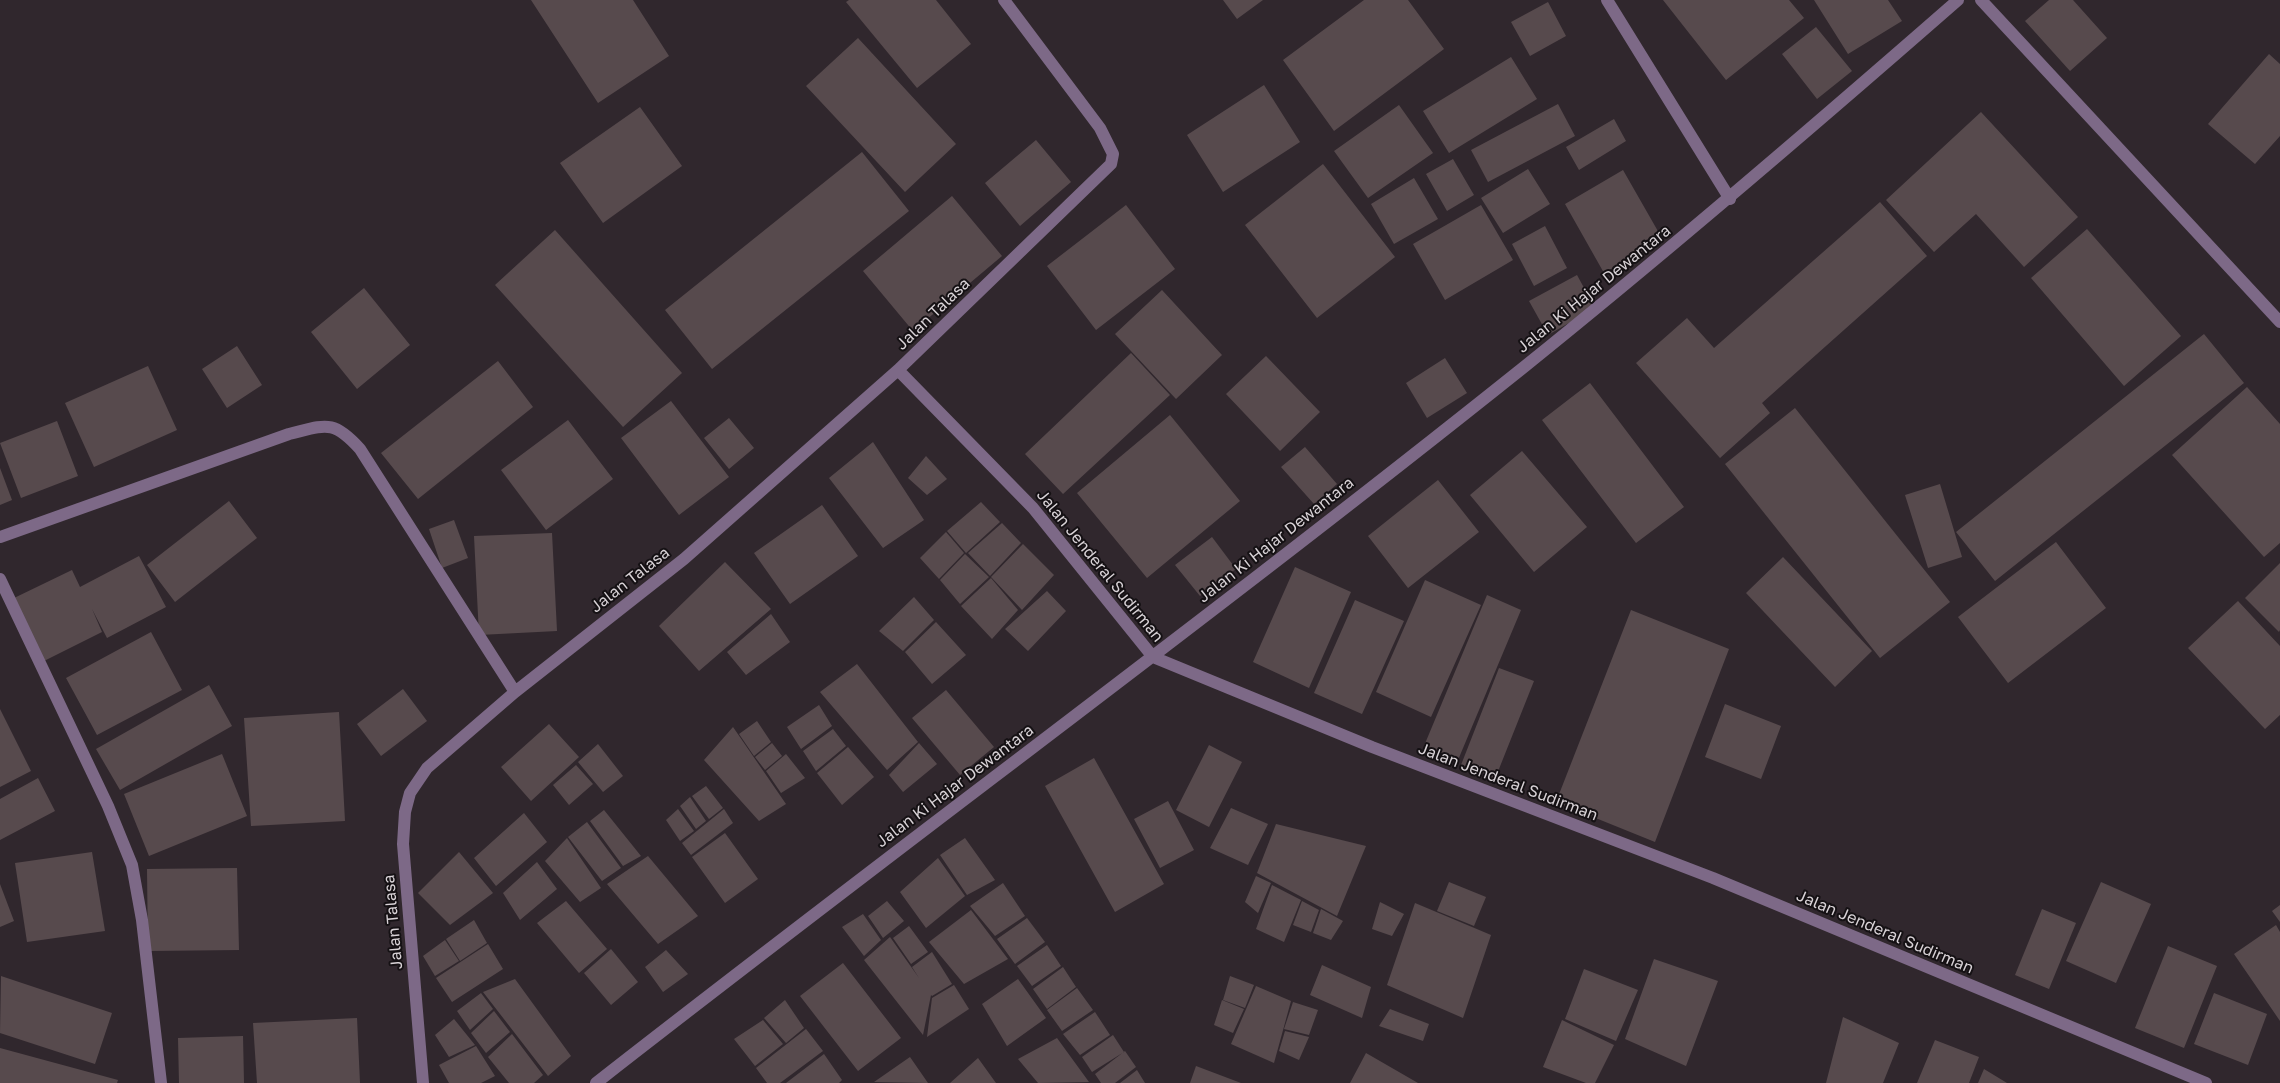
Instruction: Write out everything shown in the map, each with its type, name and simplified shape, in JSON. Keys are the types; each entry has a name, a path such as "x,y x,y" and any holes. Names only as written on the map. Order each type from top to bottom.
{"street":[{"name":"Jalan Talasa","path":"423,1083 403,844 405,812 410,793 427,768 515,692 684,559 898,370 1111,164 1113,154 1110,144 1100,128 1004,0"},
{"path":"1607,0 1730,199"},
{"name":"Jalan Ki Hajar Dewantara","path":"596,1083 754,959 1153,657 1522,368 1730,199 1958,0"},
{"path":"1981,0 2280,322"},
{"name":"Jalan Jenderal Sudirman","path":"898,370 1033,508 1153,657 1372,747 1713,878 2206,1083"},
{"path":"0,537 289,434 316,427 334,426 345,432 360,449 515,692"},
{"path":"0,579 108,806 132,865 142,920 161,1083"}],"building":[{"path":"531,0 633,0 669,56 598,103"},
{"path":"849,0 936,0 971,44 917,88 846,2"},
{"path":"1223,0 1263,0 1237,19"},
{"path":"1364,0 1408,0 1444,49 1334,131 1283,60"},
{"path":"1663,0 1789,0 1804,18 1726,80"},
{"path":"1814,0 1888,0 1902,21 1848,54"},
{"path":"2049,0 2073,0 2107,38 2070,71 2025,21"},
{"path":"1548,2 1566,36 1530,56 1511,22"},
{"path":"1816,27 1852,71 1817,99 1782,54"},
{"path":"858,38 956,144 905,192 806,86"},
{"path":"2269,54 2280,64 2280,136 2255,164 2208,124"},
{"path":"1511,57 1537,99 1449,153 1423,111"},
{"path":"1264,85 1300,142 1223,192 1187,135"},
{"path":"1558,104 1575,136 1488,182 1471,150"},
{"path":"1399,105 1433,153 1368,198 1334,151"},
{"path":"640,107 682,166 603,223 560,163"},
{"path":"1981,112 2078,217 2024,267 1976,214 1934,252 1886,200"},
{"path":"1614,119 1626,141 1579,170 1566,147"},
{"path":"1036,140 1071,182 1020,226 985,183"},
{"path":"862,152 909,211 712,369 665,310"},
{"path":"1453,159 1474,195 1447,211 1426,174"},
{"path":"1323,164 1395,257 1317,318 1245,225"},
{"path":"1528,169 1550,204 1503,233 1481,198"},
{"path":"1623,170 1663,240 1604,273 1565,204"},
{"path":"1414,178 1438,219 1394,244 1371,204"},
{"path":"952,196 1002,256 913,331 863,271"},
{"path":"1880,202 1927,256 1762,403 1770,413 1720,458 1636,363 1687,318 1714,348"},
{"path":"1126,205 1175,269 1096,330 1047,266"},
{"path":"1481,205 1513,260 1445,300 1413,244"},
{"path":"1545,226 1567,268 1534,286 1512,244"},
{"path":"2087,229 2181,336 2124,386 2031,278"},
{"path":"555,230 682,373 623,427 495,285"},
{"path":"1577,275 1595,308 1548,335 1529,301"},
{"path":"364,288 410,345 357,389 311,332"},
{"path":"1162,290 1222,355 1176,399 1115,334"},
{"path":"2204,334 2244,383 1995,581 1956,532"},
{"path":"237,346 262,385 227,408 202,369"},
{"path":"1131,353 1170,395 1063,494 1025,454"},
{"path":"1266,356 1320,412 1280,451 1226,394"},
{"path":"1445,358 1467,393 1427,418 1406,383"},
{"path":"498,361 533,407 418,499 381,453"},
{"path":"148,366 177,430 94,467 65,403"},
{"path":"1590,383 1684,507 1636,543 1542,420"},
{"path":"2247,387 2280,424 2280,543 2264,557 2172,455"},
{"path":"671,401 729,477 679,515 621,438"},
{"path":"1795,408 1950,602 1880,658 1725,464"},
{"path":"1170,415 1240,501 1147,578 1077,493"},
{"path":"729,418 754,448 729,469 704,438"},
{"path":"568,420 613,479 546,530 501,470"},
{"path":"57,421 78,476 21,498 0,443"},
{"path":"873,442 924,520 883,548 829,478"},
{"path":"1305,447 1337,484 1314,504 1281,467"},
{"path":"1522,451 1587,527 1534,572 1470,495"},
{"path":"926,456 947,479 927,495 908,478"},
{"path":"0,468 12,500 0,505"},
{"path":"1438,480 1479,532 1408,588 1368,536"},
{"path":"1940,484 1962,557 1928,568 1905,495"},
{"path":"229,501 257,538 175,602 147,565"},
{"path":"981,502 1000,522 966,553 947,531"},
{"path":"822,505 858,556 790,604 754,553"},
{"path":"454,520 468,558 442,568 429,529"},
{"path":"1002,523 1021,543 990,576 968,553"},
{"path":"946,532 964,553 939,579 920,558"},
{"path":"552,533 557,631 479,635 474,536"},
{"path":"1212,537 1236,569 1200,596 1175,565"},
{"path":"2056,542 2106,608 2008,683 1958,617"},
{"path":"1023,544 1054,575 1022,610 991,577"},
{"path":"965,554 989,577 960,604 940,580"},
{"path":"139,556 166,607 107,638 92,609 102,632 42,662 12,599 72,570 80,587"},
{"path":"1783,557 1872,651 1835,687 1746,593"},
{"path":"725,562 771,609 699,671 659,626"},
{"path":"2280,563 2280,630 2279,632 2245,598"},
{"path":"1295,567 1351,592 1309,688 1253,662"},
{"path":"991,578 1018,610 992,639 961,606"},
{"path":"1425,580 1481,605 1431,717 1376,692"},
{"path":"1047,591 1066,611 1028,651 1005,629"},
{"path":"1487,595 1521,610 1458,760 1424,746"},
{"path":"914,597 934,620 903,651 879,631"},
{"path":"1355,600 1404,621 1362,714 1314,693"},
{"path":"2238,601 2280,646 2280,715 2265,729 2188,648"},
{"path":"1631,610 1729,649 1655,842 1556,802"},
{"path":"771,614 790,642 746,675 727,652"},
{"path":"936,622 966,655 932,684 905,652"},
{"path":"151,632 182,690 97,735 66,678"},
{"path":"857,664 918,742 887,770 820,692"},
{"path":"1499,668 1534,681 1495,779 1461,765"},
{"path":"209,685 232,726 120,790 96,749"},
{"path":"403,689 427,721 381,756 357,724"},
{"path":"946,690 994,747 960,775 912,718"},
{"path":"1725,704 1781,726 1761,779 1705,757"},
{"path":"819,705 832,726 801,749 787,727"},
{"path":"0,709 31,771 0,787"},
{"path":"339,712 345,821 251,826 244,718"},
{"path":"757,721 771,742 754,756 739,734"},
{"path":"549,724 579,757 531,801 501,767"},
{"path":"733,727 786,804 759,821 704,760"},
{"path":"833,729 846,746 816,771 803,751"},
{"path":"772,743 782,756 765,770 755,757"},
{"path":"919,743 937,764 903,792 889,775"},
{"path":"598,744 623,776 603,792 578,762"},
{"path":"1209,745 1242,762 1209,827 1176,810"},
{"path":"848,747 874,777 842,805 817,773"},
{"path":"222,754 247,816 149,856 124,794"},
{"path":"786,754 805,778 781,793 766,771"},
{"path":"1094,758 1164,884 1115,912 1045,786"},
{"path":"576,765 593,784 569,805 553,785"},
{"path":"38,778 55,811 0,840 0,799"},
{"path":"706,786 723,808 709,819 692,796"},
{"path":"690,797 706,821 696,829 680,806"},
{"path":"1168,801 1194,850 1160,868 1134,819"},
{"path":"1231,808 1268,824 1248,865 1210,848"},
{"path":"678,809 694,831 680,841 666,820"},
{"path":"724,809 733,823 691,855 682,843"},
{"path":"604,810 641,856 623,866 590,821"},
{"path":"524,813 547,842 496,886 474,858"},
{"path":"587,822 621,868 602,881 568,837"},
{"path":"1276,824 1366,846 1337,916 1257,873"},
{"path":"725,833 758,879 725,903 692,857"},
{"path":"567,838 601,888 580,902 545,861"},
{"path":"965,838 995,880 967,895 940,855"},
{"path":"92,852 105,931 27,942 15,863"},
{"path":"459,852 493,893 450,925 418,893"},
{"path":"648,856 698,916 658,944 607,884"},
{"path":"938,858 965,896 926,928 900,892"},
{"path":"537,862 557,889 520,920 503,893"},
{"path":"237,868 239,950 148,951 147,869"},
{"path":"1256,876 1271,883 1258,913 1245,902"},
{"path":"1449,882 1486,897 1474,926 1437,911"},
{"path":"2101,882 2151,904 2116,983 2066,961"},
{"path":"1003,883 1025,916 995,936 970,906"},
{"path":"0,884 14,921 0,927"},
{"path":"1272,885 1301,900 1284,942 1256,929"},
{"path":"566,901 607,949 579,973 537,923"},
{"path":"887,901 904,921 883,938 868,916"},
{"path":"1302,901 1319,910 1311,932 1293,925"},
{"path":"1380,902 1404,914 1392,936 1372,929"},
{"path":"1415,903 1491,935 1463,1018 1387,985"},
{"path":"2280,905 2280,922 2272,911"},
{"path":"1321,909 1343,921 1331,940 1313,933"},
{"path":"2042,909 2076,923 2049,989 2015,975"},
{"path":"971,910 1008,959 964,984 929,942"},
{"path":"863,914 881,940 864,956 842,927"},
{"path":"1027,918 1045,942 1015,964 997,939"},
{"path":"474,920 487,943 460,961 446,939"},
{"path":"2276,925 2280,932 2280,1021 2234,954"},
{"path":"909,926 928,952 911,964 893,938"},
{"path":"890,937 919,978 912,967 932,952 952,984 931,995 923,1035 864,960"},
{"path":"445,940 459,961 435,976 423,956"},
{"path":"488,944 503,969 452,1002 436,978"},
{"path":"1047,945 1061,966 1032,986 1017,966"},
{"path":"2168,946 2217,966 2184,1048 2135,1028"},
{"path":"611,949 638,982 611,1005 584,973"},
{"path":"666,950 688,974 663,992 645,967"},
{"path":"1654,959 1718,981 1686,1066 1625,1039"},
{"path":"843,963 901,1038 858,1071 800,996"},
{"path":"1322,965 1371,987 1362,1018 1310,995"},
{"path":"1063,967 1076,987 1047,1009 1033,989"},
{"path":"1584,969 1638,990 1616,1041 1565,1019"},
{"path":"1,976 112,1013 95,1064 0,1033"},
{"path":"1230,976 1254,985 1245,1008 1223,1000"},
{"path":"515,979 571,1056 548,1076 483,992"},
{"path":"1018,979 1046,1018 1007,1046 982,1004"},
{"path":"954,985 969,1009 927,1037 932,998"},
{"path":"1256,986 1291,1001 1274,1063 1231,1044"},
{"path":"1077,988 1093,1010 1062,1031 1047,1010"},
{"path":"481,993 493,1009 470,1030 457,1011"},
{"path":"2214,993 2267,1014 2248,1065 2194,1044"},
{"path":"785,1000 804,1028 786,1043 764,1018"},
{"path":"1222,1000 1244,1009 1233,1033 1214,1025"},
{"path":"1293,1002 1318,1010 1309,1035 1284,1029"},
{"path":"1390,1009 1429,1024 1423,1041 1379,1026"},
{"path":"494,1011 510,1032 486,1053 471,1033"},
{"path":"1095,1012 1110,1035 1080,1055 1063,1034"},
{"path":"1843,1017 1899,1043 1883,1083 1826,1083"},
{"path":"357,1018 360,1083 257,1083 253,1023"},
{"path":"454,1019 475,1045 449,1057 435,1035"},
{"path":"763,1020 783,1044 755,1066 734,1039"},
{"path":"1562,1020 1614,1045 1595,1083 1586,1083 1543,1067"},
{"path":"806,1029 823,1051 780,1083 767,1083 756,1068"},
{"path":"1285,1031 1309,1037 1299,1060 1279,1051"},
{"path":"512,1034 543,1075 534,1083 509,1083 488,1057"},
{"path":"1113,1035 1124,1052 1092,1072 1082,1057"},
{"path":"243,1036 244,1083 179,1083 178,1038"},
{"path":"1057,1038 1089,1082 1038,1083 1018,1059"},
{"path":"1935,1040 1979,1057 1969,1083 1917,1083"},
{"path":"476,1046 495,1076 481,1083 449,1083 439,1065"},
{"path":"0,1048 118,1080 117,1083 0,1083"},
{"path":"1125,1051 1136,1067 1115,1083 1101,1083 1095,1074"},
{"path":"1366,1053 1418,1083 1350,1083"},
{"path":"824,1054 842,1080 839,1083 786,1083"},
{"path":"910,1057 928,1083 874,1082"},
{"path":"978,1058 996,1083 950,1083"},
{"path":"1196,1066 1241,1083 1190,1083"},
{"path":"1984,1069 2007,1083 1978,1083"},
{"path":"1137,1070 1145,1083 1120,1083"}]}
